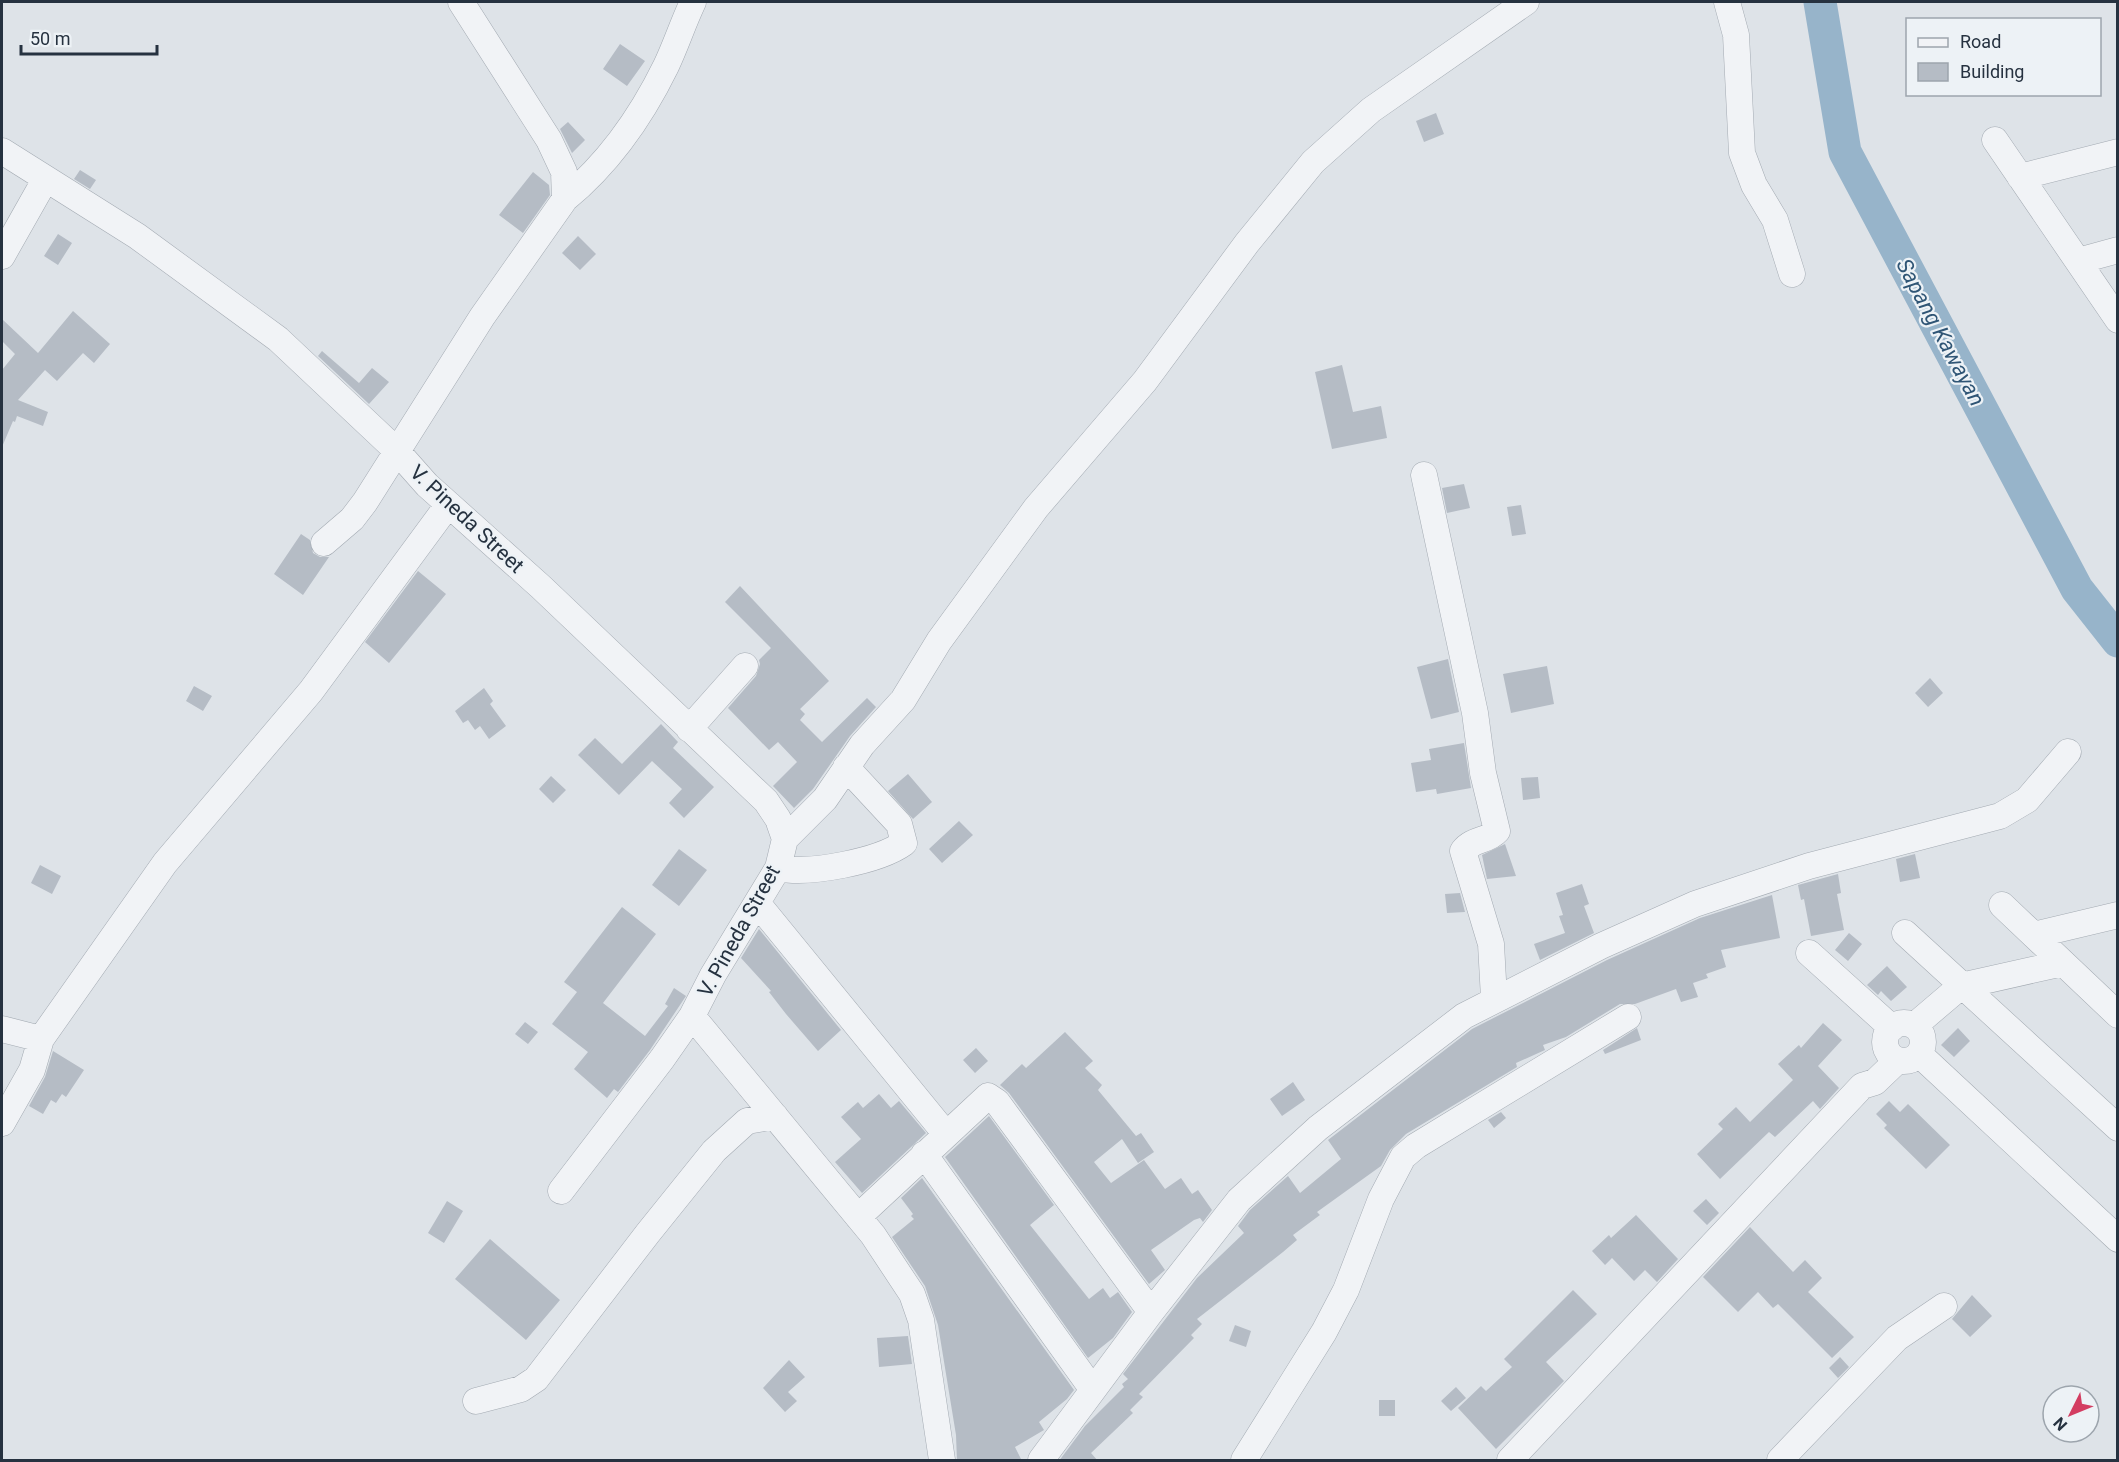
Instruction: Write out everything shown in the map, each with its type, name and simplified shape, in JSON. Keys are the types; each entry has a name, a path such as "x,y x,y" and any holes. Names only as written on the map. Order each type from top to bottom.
{"street":[{"path":"461,2 545,131 564,172 565,199"},
{"path":"324,543 352,519 365,502 396,450 511,273 565,199 611,153 646,104 667,64 693,2"},
{"path":"785,839 825,798 862,745 903,700 939,641 1036,508 1145,381 1247,243 1313,162 1371,110 1526,2"},
{"path":"1727,2 1736,35 1742,153 1754,186 1775,220 1792,274"},
{"path":"1995,140 2118,320"},
{"name":"V. Pineda Street","path":"2,151 137,236 278,339 396,450 448,504 541,587 766,801 778,819 785,839 778,868 758,904 736,934 692,1016 858,1217 912,1294 921,1320 942,1461"},
{"path":"2020,177 2118,152"},
{"path":"2,256 45,180"},
{"path":"2078,261 2118,250"},
{"path":"1424,474 1475,713 1483,773 1497,831 1492,836 1469,843 1463,851 1491,944 1494,998"},
{"path":"2,1123 32,1070 41,1039 165,862 311,691 448,504"},
{"path":"689,729 745,666"},
{"path":"1046,1459 1093,1390 1151,1312 1239,1200 1259,1179 1377,1080 1464,1016 1494,998 1541,978 1651,923 1745,886 1809,866 2000,816 2026,800 2068,752"},
{"path":"778,868 787,870 824,868 890,853 904,843 899,824 846,767"},
{"path":"758,904 945,1133"},
{"path":"2002,905 2115,1011"},
{"path":"2034,935 2118,915"},
{"path":"1905,933 1960,986 2118,1128"},
{"path":"1809,953 1902,1044 2118,1239"},
{"path":"1510,1461 1862,1086 1865,1072 1902,1044 1960,986 2063,963"},
{"path":"561,1191 692,1016"},
{"path":"1244,1461 1335,1311 1381,1199 1403,1157 1488,1101 1628,1017"},
{"path":"2,1029 41,1039"},
{"path":"858,1217 945,1133 988,1096 997,1102 1151,1312"},
{"path":"476,1401 521,1389 536,1379 714,1151 747,1121 775,1116"},
{"path":"924,1154 1093,1390"},
{"path":"1780,1461 1897,1338 1944,1306"}],"building":[{"path":"620,44 645,61 627,86 603,69"},
{"path":"1436,113 1444,134 1424,142 1416,121"},
{"path":"568,122 585,140 572,153 560,129"},
{"path":"80,170 96,180 90,189 74,179"},
{"path":"533,172 549,185 550,195 523,233 499,215"},
{"path":"58,234 72,243 58,265 44,256"},
{"path":"578,236 596,254 580,270 562,253"},
{"path":"73,311 110,344 94,363 83,353 57,381 45,370 18,400 48,412 43,426 17,416 2,447 2,370 15,354 2,341 2,319 38,353"},
{"path":"322,351 359,383 372,368 389,382 369,404 318,356"},
{"path":"1342,365 1353,412 1381,406 1387,438 1332,449 1315,372"},
{"path":"1464,484 1470,508 1447,513 1442,488"},
{"path":"1521,505 1526,534 1512,536 1507,507"},
{"path":"301,534 310,540 313,553 320,557 329,557 303,595 274,574"},
{"path":"418,571 446,594 389,663 365,642"},
{"path":"740,586 829,681 800,709 805,714 800,720 822,742 867,698 876,707 850,736 813,789 794,808 773,786 797,762 778,742 769,750 728,708 756,676 759,660 771,648 725,602"},
{"path":"1448,659 1459,712 1431,719 1417,667"},
{"path":"1547,666 1554,704 1511,713 1503,674"},
{"path":"1930,678 1943,693 1928,707 1915,693"},
{"path":"194,686 212,696 203,711 186,701"},
{"path":"484,688 493,701 490,704 506,726 489,739 480,726 475,730 468,720 463,723 455,711"},
{"path":"661,724 678,742 673,748 714,787 684,818 669,803 682,789 652,761 619,795 578,755 595,738 622,764"},
{"path":"1464,743 1471,788 1437,794 1436,789 1416,792 1411,763 1431,760 1429,749"},
{"path":"908,774 932,802 913,819 888,791"},
{"path":"551,776 566,790 553,803 539,789"},
{"path":"1538,777 1540,798 1523,800 1521,778"},
{"path":"959,821 973,835 942,863 929,849"},
{"path":"1505,844 1516,876 1487,879 1482,855"},
{"path":"679,849 707,870 679,906 652,885"},
{"path":"1915,854 1920,878 1900,882 1896,859"},
{"path":"40,865 61,876 52,894 31,883"},
{"path":"1838,874 1841,893 1837,894 1844,930 1811,936 1804,899 1801,900 1798,885"},
{"path":"1582,884 1589,904 1584,906 1594,933 1540,960 1534,944 1565,933 1559,916 1563,915 1556,893"},
{"path":"1460,893 1465,912 1447,913 1445,894"},
{"path":"1772,895 1780,938 1721,950 1726,967 1706,974 1708,978 1693,983 1698,997 1681,1002 1676,989 1635,1004 1620,1004 1566,1037 1543,1045 1545,1050 1516,1063 1517,1067 1406,1134 1390,1150 1381,1166 1317,1212 1320,1215 1293,1235 1297,1240 1197,1319 1202,1324 1191,1335 1194,1338 1139,1394 1143,1397 1130,1410 1133,1413 1091,1453 1098,1461 1059,1461 1085,1426 1124,1387 1122,1384 1128,1379 1123,1374 1197,1278 1244,1233 1238,1226 1250,1210 1288,1176 1300,1193 1341,1159 1328,1140 1472,1029 1607,960 1700,918"},
{"path":"622,907 656,934 603,1003 645,1036 668,1006 665,1004 674,988 686,996 650,1050 618,1092 614,1089 607,1098 574,1069 588,1052 552,1024 577,992 564,982"},
{"path":"759,929 841,1030 818,1051 786,1014 769,992 771,991 741,958"},
{"path":"1849,933 1862,944 1848,961 1835,950"},
{"path":"1887,966 1907,987 1891,1001 1881,991 1878,995 1867,985"},
{"path":"525,1022 538,1032 528,1044 515,1034"},
{"path":"1823,1023 1842,1040 1818,1066 1839,1088 1820,1109 1813,1101 1775,1137 1769,1132 1720,1179 1697,1154 1723,1129 1718,1124 1736,1107 1750,1122 1793,1080 1778,1064 1799,1045 1801,1048"},
{"path":"1637,1028 1641,1040 1605,1054 1603,1050"},
{"path":"1958,1028 1970,1041 1954,1057 1941,1045"},
{"path":"1065,1032 1093,1061 1085,1068 1102,1085 1098,1090 1136,1136 1141,1133 1154,1152 1138,1163 1122,1139 1094,1162 1111,1183 1144,1160 1165,1189 1181,1178 1192,1194 1198,1190 1212,1210 1203,1222 1200,1218 1194,1220 1151,1250 1165,1270 1149,1284 1009,1093 1000,1085 1022,1064 1026,1068"},
{"path":"976,1048 988,1061 975,1073 963,1060"},
{"path":"53,1051 84,1070 66,1097 62,1094 56,1103 51,1100 43,1114 29,1106 45,1077"},
{"path":"1293,1082 1305,1100 1282,1116 1270,1099"},
{"path":"879,1094 891,1108 899,1101 926,1133 862,1193 835,1162 861,1139 841,1117 858,1102 863,1108"},
{"path":"1889,1101 1900,1112 1908,1104 1950,1145 1926,1169 1884,1128 1887,1125 1876,1114"},
{"path":"1501,1112 1506,1118 1494,1128 1488,1120"},
{"path":"989,1116 1054,1205 1030,1225 1089,1299 1103,1288 1110,1298 1118,1292 1132,1312 1113,1338 1088,1358 945,1157"},
{"path":"922,1178 1074,1390 1067,1399 1039,1422 1044,1430 1015,1447 1022,1461 957,1461 956,1435 938,1325 925,1286 892,1237 914,1219 901,1198"},
{"path":"1706,1199 1719,1213 1707,1225 1693,1211"},
{"path":"447,1201 463,1211 444,1243 428,1233"},
{"path":"1636,1215 1678,1259 1657,1282 1645,1270 1634,1281 1612,1258 1605,1265 1592,1251 1609,1235 1611,1238"},
{"path":"1750,1227 1793,1272 1805,1260 1822,1278 1808,1292 1854,1337 1832,1358 1778,1304 1773,1308 1758,1292 1738,1312 1703,1277"},
{"path":"490,1239 560,1300 526,1340 455,1279"},
{"path":"1573,1290 1597,1314 1546,1362 1564,1381 1496,1449 1458,1408 1481,1386 1486,1391 1512,1367 1504,1359"},
{"path":"1972,1295 1992,1316 1970,1337 1952,1319"},
{"path":"1235,1325 1251,1331 1246,1347 1229,1341"},
{"path":"908,1336 912,1364 879,1367 877,1338"},
{"path":"1840,1357 1849,1367 1838,1378 1829,1368"},
{"path":"789,1360 805,1377 788,1392 797,1401 785,1412 763,1388"},
{"path":"1456,1387 1466,1398 1451,1411 1441,1401"},
{"path":"1379,1400 1395,1400 1395,1416 1379,1416"}],"waterway":[{"name":"Sapang Kawayan","path":"1820,2 1845,152 2077,589 2118,641"}]}
